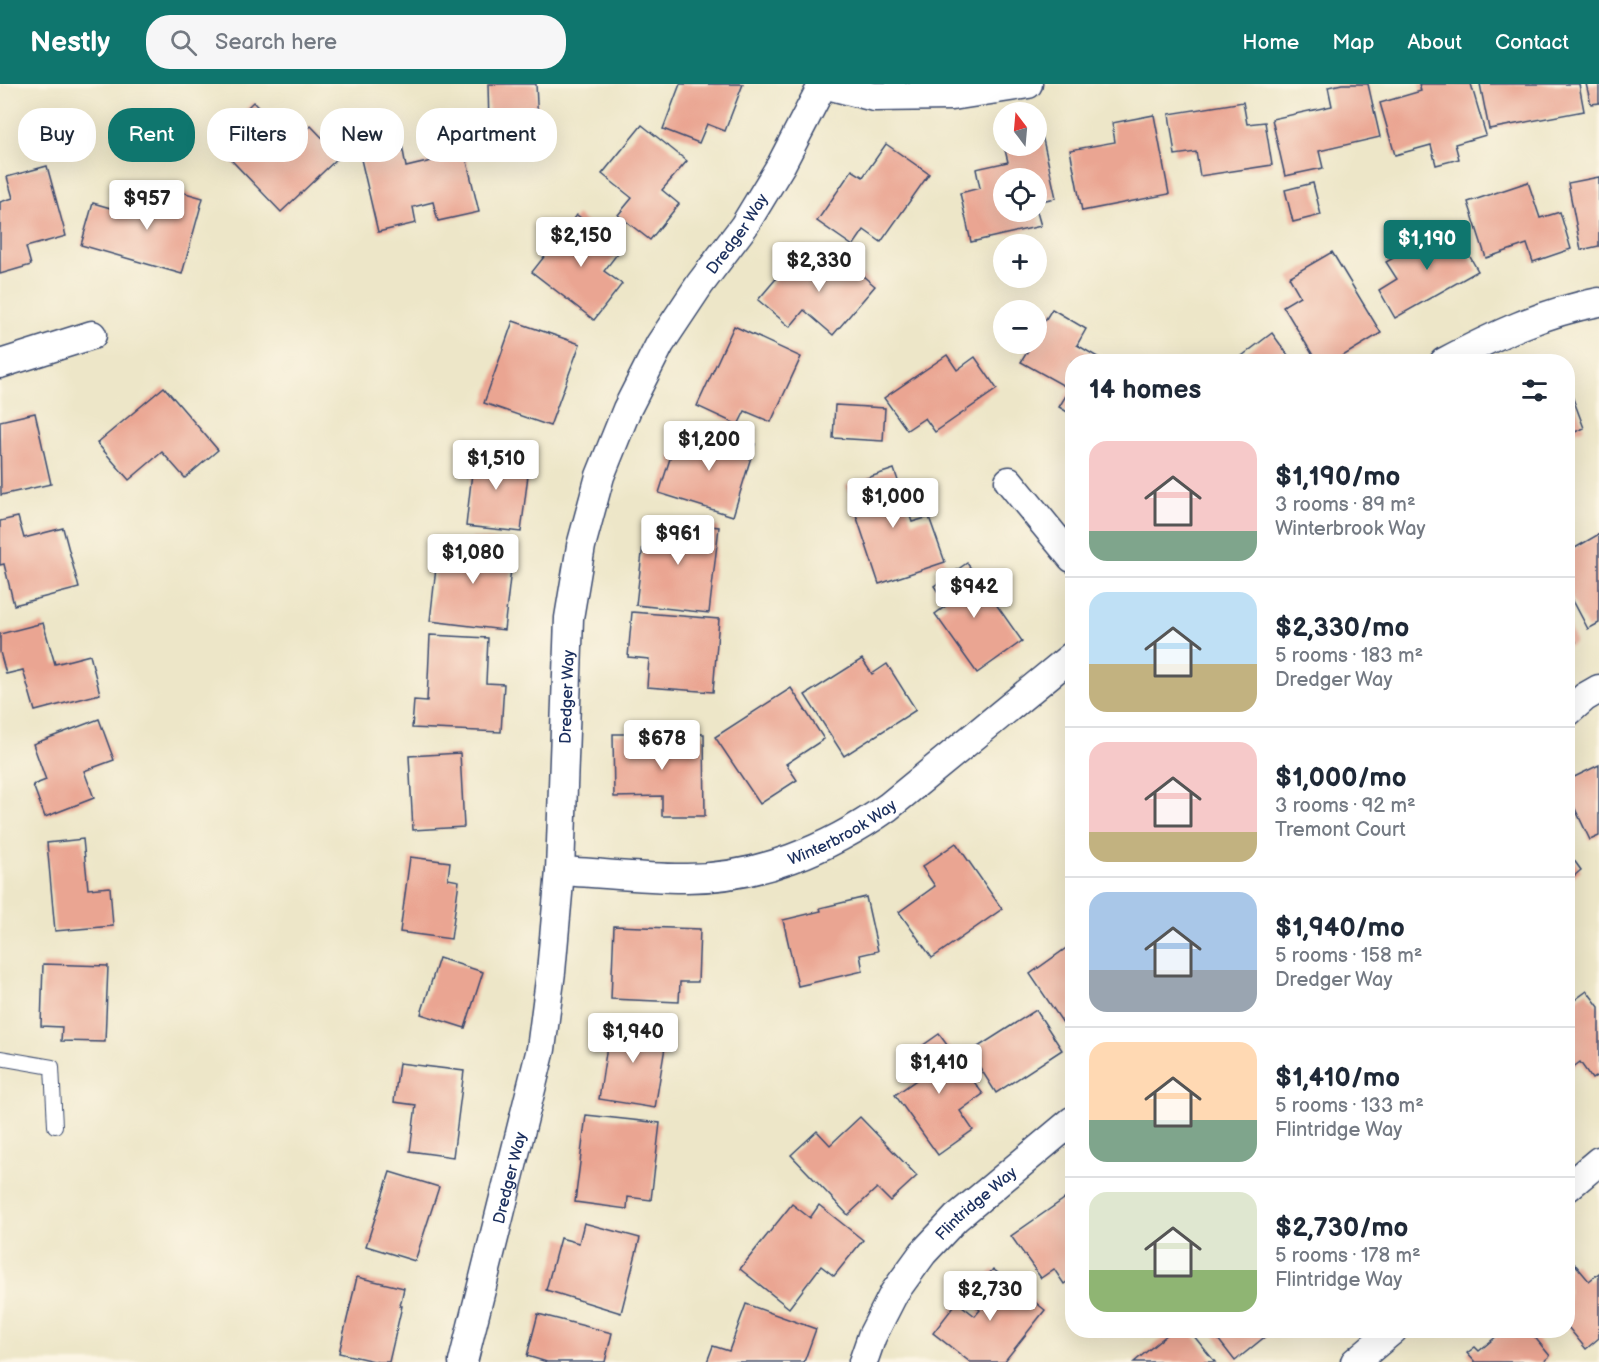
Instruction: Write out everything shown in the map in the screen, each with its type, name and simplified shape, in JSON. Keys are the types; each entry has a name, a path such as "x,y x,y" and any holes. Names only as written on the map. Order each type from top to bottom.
{"street":[{"path":"823,84 874,97 952,96 1028,84"},
{"name":"Dredger Way","path":"464,1362 541,1049 560,871 569,618 581,546 600,476 627,409 660,344 700,284 744,226 781,165 823,84"},
{"path":"1459,354 1485,340 1538,318 1599,302"},
{"path":"0,364 92,335"},
{"path":"1009,481 1065,549"},
{"name":"Winterbrook Way","path":"560,871 685,878 734,874 780,863 825,845 888,807 1065,662"},
{"path":"1575,706 1585,697 1599,690"},
{"name":"Flintridge Way","path":"863,1362 872,1336 894,1293 923,1253 956,1218 1065,1127"},
{"path":"1575,1181 1599,1161"},
{"path":"1355,1362 1384,1338"}],"lane":[{"path":"0,1058 52,1067 55,1126"}],"building":[{"path":"488,84 536,84 537,108 489,108"},
{"path":"680,84 743,84 725,131 707,124 699,143 663,129"},
{"path":"1342,84 1368,84 1380,137 1319,151 1323,168 1285,176 1272,119 1332,106 1328,87"},
{"path":"1419,84 1471,84 1486,135 1455,144 1459,159 1436,165 1431,145 1395,155 1380,103 1421,91"},
{"path":"1480,84 1579,84 1584,111 1489,129"},
{"path":"1586,84 1599,84 1599,103 1591,104"},
{"path":"253,102 259,108 247,108"},
{"path":"1243,102 1247,124 1265,122 1272,165 1200,176 1196,152 1175,155 1169,114"},
{"path":"1154,115 1169,194 1082,211 1070,150 1115,142 1112,123"},
{"path":"642,125 687,161 662,190 679,204 650,240 618,215 632,198 602,174"},
{"path":"311,126 320,135 320,162 334,162 281,212 233,162 308,162 308,129"},
{"path":"886,144 929,174 881,242 864,230 853,246 817,221 852,170 863,177"},
{"path":"404,156 406,167 427,162 467,162 479,212 438,221 433,202 413,207 416,223 378,232 362,162 404,162"},
{"path":"1006,156 1047,156 1056,198 1047,200 1047,168 993,168 993,222 1040,222 1041,226 1006,234 993,234 993,237 971,242 960,193 980,188 976,169 1008,162"},
{"path":"47,166 66,236 26,247 31,265 0,274 0,202 13,198 7,177"},
{"path":"1599,177 1599,246 1581,250 1568,183"},
{"path":"1528,182 1540,218 1560,212 1571,249 1533,262 1527,244 1486,258 1468,202"},
{"path":"1313,183 1321,215 1293,222 1285,190"},
{"path":"161,186 203,198 182,274 81,245 93,203 152,220"},
{"path":"577,215 621,249 604,271 622,284 594,320 532,272"},
{"path":"1452,225 1478,271 1395,318 1379,290 1397,279 1386,262"},
{"path":"828,247 875,286 833,335 804,310 790,327 758,300 786,267 801,278"},
{"path":"1332,252 1381,333 1346,354 1312,354 1283,306 1300,296 1289,277"},
{"path":"1052,309 1086,329 1077,345 1092,354 1065,354 1065,386 1021,362 1026,354 1047,354 1047,317"},
{"path":"513,321 580,344 550,426 484,403"},
{"path":"734,326 801,357 771,422 745,411 738,425 697,406"},
{"path":"1272,333 1287,354 1244,354"},
{"path":"947,355 957,370 975,357 997,389 935,432 925,418 907,430 884,398"},
{"path":"164,387 218,450 185,478 162,452 129,480 97,443"},
{"path":"1065,397 1065,411 1059,407"},
{"path":"1575,404 1584,428 1575,432"},
{"path":"835,405 885,408 883,441 833,438"},
{"path":"35,413 51,484 1,495 0,421"},
{"path":"702,428 755,444 733,516 659,493 674,446 694,452"},
{"path":"475,446 516,450 513,473 528,475 521,532 466,526"},
{"path":"894,469 912,522 929,517 945,562 879,584 846,485"},
{"path":"18,517 24,538 63,528 79,588 14,605 4,564 0,565 0,521"},
{"path":"646,519 719,527 709,613 636,605"},
{"path":"1599,534 1599,623 1588,629 1575,604 1575,548"},
{"path":"472,538 514,543 504,630 430,621 438,550 470,553"},
{"path":"967,563 1022,641 977,673 935,614 947,605 934,586"},
{"path":"632,612 719,619 713,692 647,687 649,659 628,657"},
{"path":"43,623 55,664 90,655 100,694 35,711 23,670 6,674 0,652 0,634"},
{"path":"430,635 488,638 486,683 504,684 501,732 412,728 414,700 427,701"},
{"path":"862,659 872,674 887,664 916,710 844,756 805,695"},
{"path":"791,688 824,739 786,764 797,780 760,804 715,737"},
{"path":"99,719 114,760 84,771 94,798 45,817 33,785 46,780 33,744"},
{"path":"613,734 704,734 705,816 662,816 662,796 614,797"},
{"path":"460,753 464,827 413,830 409,756"},
{"path":"1599,765 1599,836 1590,840 1575,809 1575,777"},
{"path":"83,839 88,889 110,887 113,926 55,931 47,843"},
{"path":"956,843 1002,909 932,958 899,912 935,886 922,867"},
{"path":"410,857 450,862 448,879 459,881 451,939 400,932"},
{"path":"1575,862 1581,870 1575,875"},
{"path":"866,897 878,951 860,955 863,971 798,986 783,920"},
{"path":"614,926 700,929 698,982 680,982 679,1002 611,999"},
{"path":"1065,949 1065,1026 1030,974"},
{"path":"439,958 483,972 465,1028 421,1014"},
{"path":"43,964 108,966 105,1042 61,1041 62,1027 41,1026"},
{"path":"1587,991 1599,1007 1599,1074 1592,1079 1580,1062 1575,1066 1575,1000"},
{"path":"1036,1010 1062,1050 996,1093 970,1052"},
{"path":"611,1020 668,1029 655,1108 599,1099"},
{"path":"939,1034 983,1094 960,1111 973,1130 938,1155 895,1095 919,1078 905,1058"},
{"path":"399,1063 464,1071 453,1157 410,1151 416,1105 394,1102"},
{"path":"586,1115 660,1123 651,1200 628,1197 627,1209 575,1202"},
{"path":"860,1117 917,1176 890,1201 877,1188 848,1215 791,1155 817,1131 830,1145"},
{"path":"390,1172 439,1187 415,1261 366,1246"},
{"path":"1065,1198 1065,1283 1054,1269 1041,1278 1011,1236"},
{"path":"792,1204 810,1218 819,1205 863,1240 834,1276 821,1266 789,1308 740,1269"},
{"path":"584,1223 640,1238 621,1313 546,1290 560,1238 579,1243"},
{"path":"1575,1264 1589,1281 1599,1273 1599,1338 1586,1349 1575,1336"},
{"path":"993,1269 1045,1310 1004,1362 970,1362 933,1333 957,1302 975,1316 980,1310 968,1300"},
{"path":"357,1277 404,1288 389,1362 378,1362 339,1353"},
{"path":"746,1304 816,1329 804,1362 707,1362 713,1346 729,1351"},
{"path":"538,1314 612,1333 605,1362 547,1362 527,1356"},
{"path":"1163,1338 1196,1338 1215,1362 1134,1362"},
{"path":"1217,1338 1263,1338 1235,1361"},
{"path":"1494,1338 1535,1338 1550,1356 1543,1362 1475,1362 1467,1353 1475,1347 1479,1351"}]}
